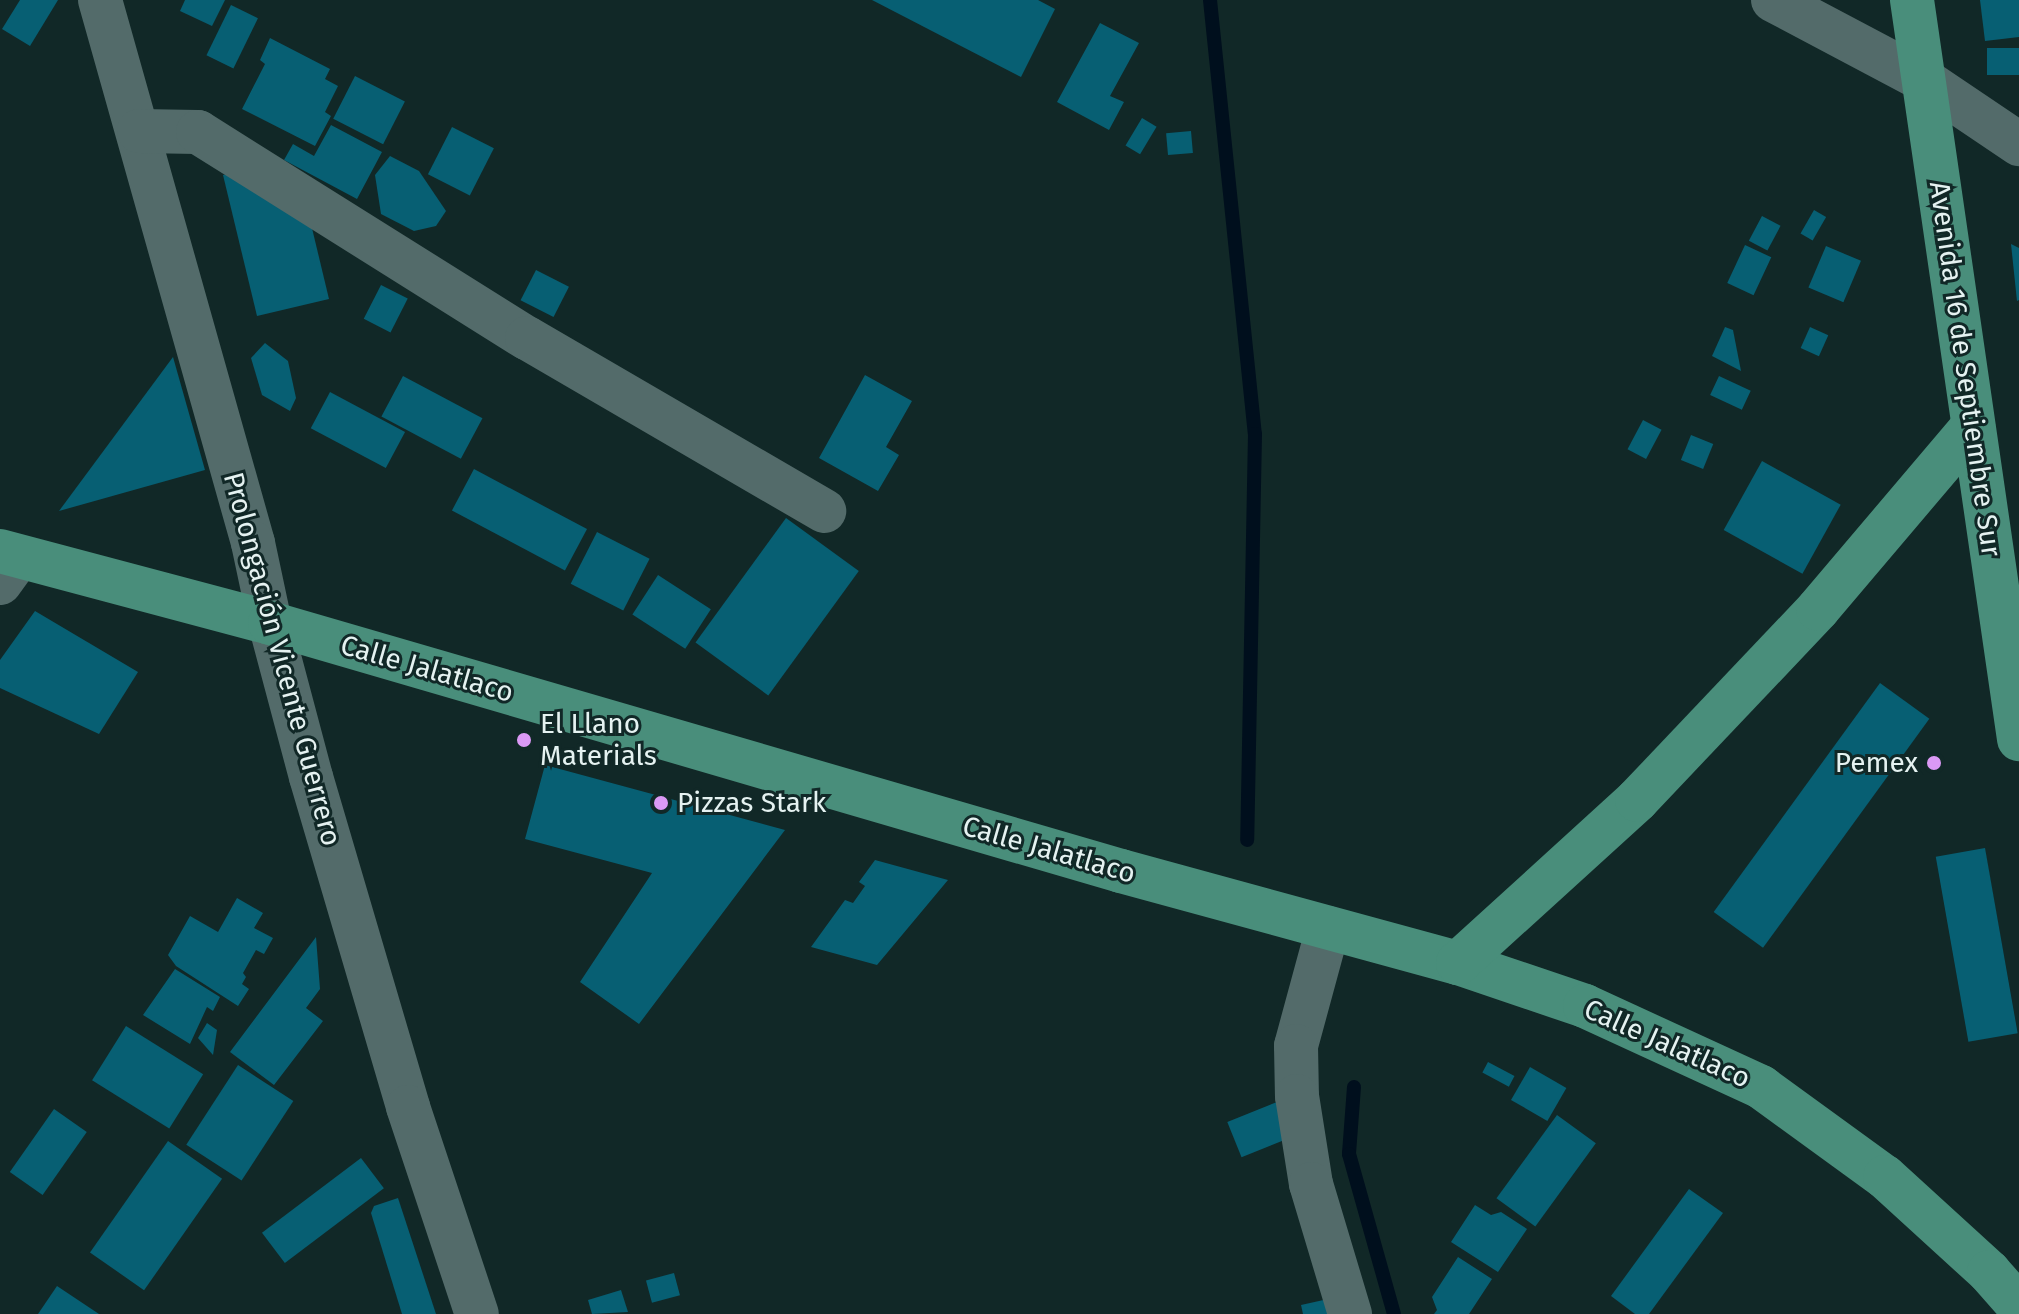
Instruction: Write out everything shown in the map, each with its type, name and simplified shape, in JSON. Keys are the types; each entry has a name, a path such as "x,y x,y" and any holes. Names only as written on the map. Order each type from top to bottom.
{"main road":[{"name":"Avenida 16 de Septiembre Sur","path":"1912,0 2019,739"},
{"path":"1458,963 1637,800 1818,609 1973,426"},
{"name":"Calle Jalatlaco","path":"6,564 270,623 1121,871 1458,963 1585,1006 1761,1087 1885,1177 1989,1272 2019,1306"}],"street":[{"name":"Prolongación Vicente Guerrero","path":"100,0 253,543 270,623 311,777 408,1107 477,1314"},
{"path":"1773,0 1924,80 2019,144"},
{"path":"139,131 198,132 527,338 824,511"},
{"path":"1328,928 1296,1046 1297,1096 1311,1184 1350,1314"}],"building":[{"path":"20,0 58,0 30,46 2,29"},
{"path":"185,0 225,0 212,26 180,11"},
{"path":"872,0 1038,0 1055,9 1021,77"},
{"path":"1980,0 2019,0 2019,37 1985,41"},
{"path":"231,5 258,18 233,68 206,55"},
{"path":"1100,23 1139,43 1110,96 1124,102 1109,130 1057,102"},
{"path":"270,38 330,69 325,79 338,86 325,112 331,116 315,146 242,109 265,64 260,60"},
{"path":"1987,48 2019,48 2019,75 1987,75"},
{"path":"355,76 405,101 383,144 333,119"},
{"path":"1142,118 1157,127 1140,154 1126,145"},
{"path":"331,125 382,152 357,199 284,160 293,144 314,156"},
{"path":"452,127 494,148 470,196 428,174"},
{"path":"1191,131 1193,153 1168,155 1166,133"},
{"path":"390,156 419,171 446,211 436,226 414,231 381,214 375,175"},
{"path":"232,173 311,224 329,299 257,316 223,175"},
{"path":"1814,210 1826,217 1813,240 1800,233"},
{"path":"1762,216 1781,226 1767,251 1749,241"},
{"path":"2011,244 2019,248 2017,301"},
{"path":"1745,245 1771,257 1754,295 1727,283"},
{"path":"1826,246 1861,261 1843,302 1808,287"},
{"path":"536,270 569,287 554,317 521,300"},
{"path":"381,285 408,299 390,332 364,319"},
{"path":"1725,327 1733,330 1741,371 1712,356"},
{"path":"1810,327 1828,335 1819,356 1801,348"},
{"path":"265,343 288,361 296,398 290,411 262,395 251,358"},
{"path":"173,357 205,470 59,511"},
{"path":"865,375 912,401 886,447 899,455 878,491 819,458"},
{"path":"403,376 482,418 461,459 381,417"},
{"path":"1719,376 1751,391 1742,410 1710,395"},
{"path":"330,392 405,432 386,468 311,428"},
{"path":"1643,420 1662,430 1646,459 1628,449"},
{"path":"1691,435 1713,444 1703,469 1681,460"},
{"path":"1762,461 1841,505 1802,574 1724,530"},
{"path":"474,469 587,529 565,571 452,510"},
{"path":"786,518 859,571 768,695 695,643"},
{"path":"597,532 650,559 623,610 571,584"},
{"path":"658,575 711,609 685,649 632,614"},
{"path":"35,611 138,672 99,734 0,688 0,660"},
{"path":"1880,683 1929,719 1763,948 1714,912"},
{"path":"545,765 785,830 639,1024 580,982 652,873 525,839"},
{"path":"1985,848 2018,1033 1968,1042 1936,857"},
{"path":"875,860 948,880 877,965 811,947 845,900 853,903 865,886 859,882"},
{"path":"237,898 263,913 254,928 273,938 264,954 256,950 243,973 246,977 242,984 249,989 238,1006 176,966 168,955 190,916 218,932"},
{"path":"316,937 320,989 306,1008 323,1021 274,1085 230,1052"},
{"path":"175,969 220,997 213,1011 207,1007 190,1044 143,1015"},
{"path":"207,1023 217,1030 213,1055 198,1038"},
{"path":"126,1026 203,1074 169,1128 92,1080"},
{"path":"1488,1062 1514,1076 1509,1087 1482,1073"},
{"path":"238,1065 293,1101 242,1181 186,1145"},
{"path":"1530,1067 1566,1088 1547,1121 1511,1100"},
{"path":"1282,1100 1296,1135 1242,1157 1227,1122"},
{"path":"54,1109 87,1132 43,1195 10,1172"},
{"path":"1557,1115 1596,1143 1535,1227 1496,1198"},
{"path":"168,1141 222,1179 144,1290 90,1252"},
{"path":"361,1158 384,1188 285,1263 262,1233"},
{"path":"1689,1189 1723,1213 1649,1314 1635,1314 1611,1296"},
{"path":"398,1198 436,1314 402,1314 371,1213 374,1206"},
{"path":"1475,1205 1491,1215 1501,1212 1527,1229 1498,1272 1451,1242"},
{"path":"1458,1257 1492,1279 1469,1314 1434,1314 1437,1310 1432,1297"},
{"path":"674,1273 680,1295 652,1303 646,1281"},
{"path":"57,1286 99,1314 38,1314"},
{"path":"621,1290 628,1312 592,1314 588,1300"},
{"path":"1337,1297 1341,1314 1303,1314 1301,1305"}],"waterway":[{"path":"1210,0 1255,434 1247,840"},
{"path":"1354,1087 1349,1154 1394,1314"}],"place":[{"name":"El Llano Materials","path":"524,740"},
{"name":"Pemex","path":"1934,763"},
{"name":"Pizzas Stark","path":"661,803"}]}
